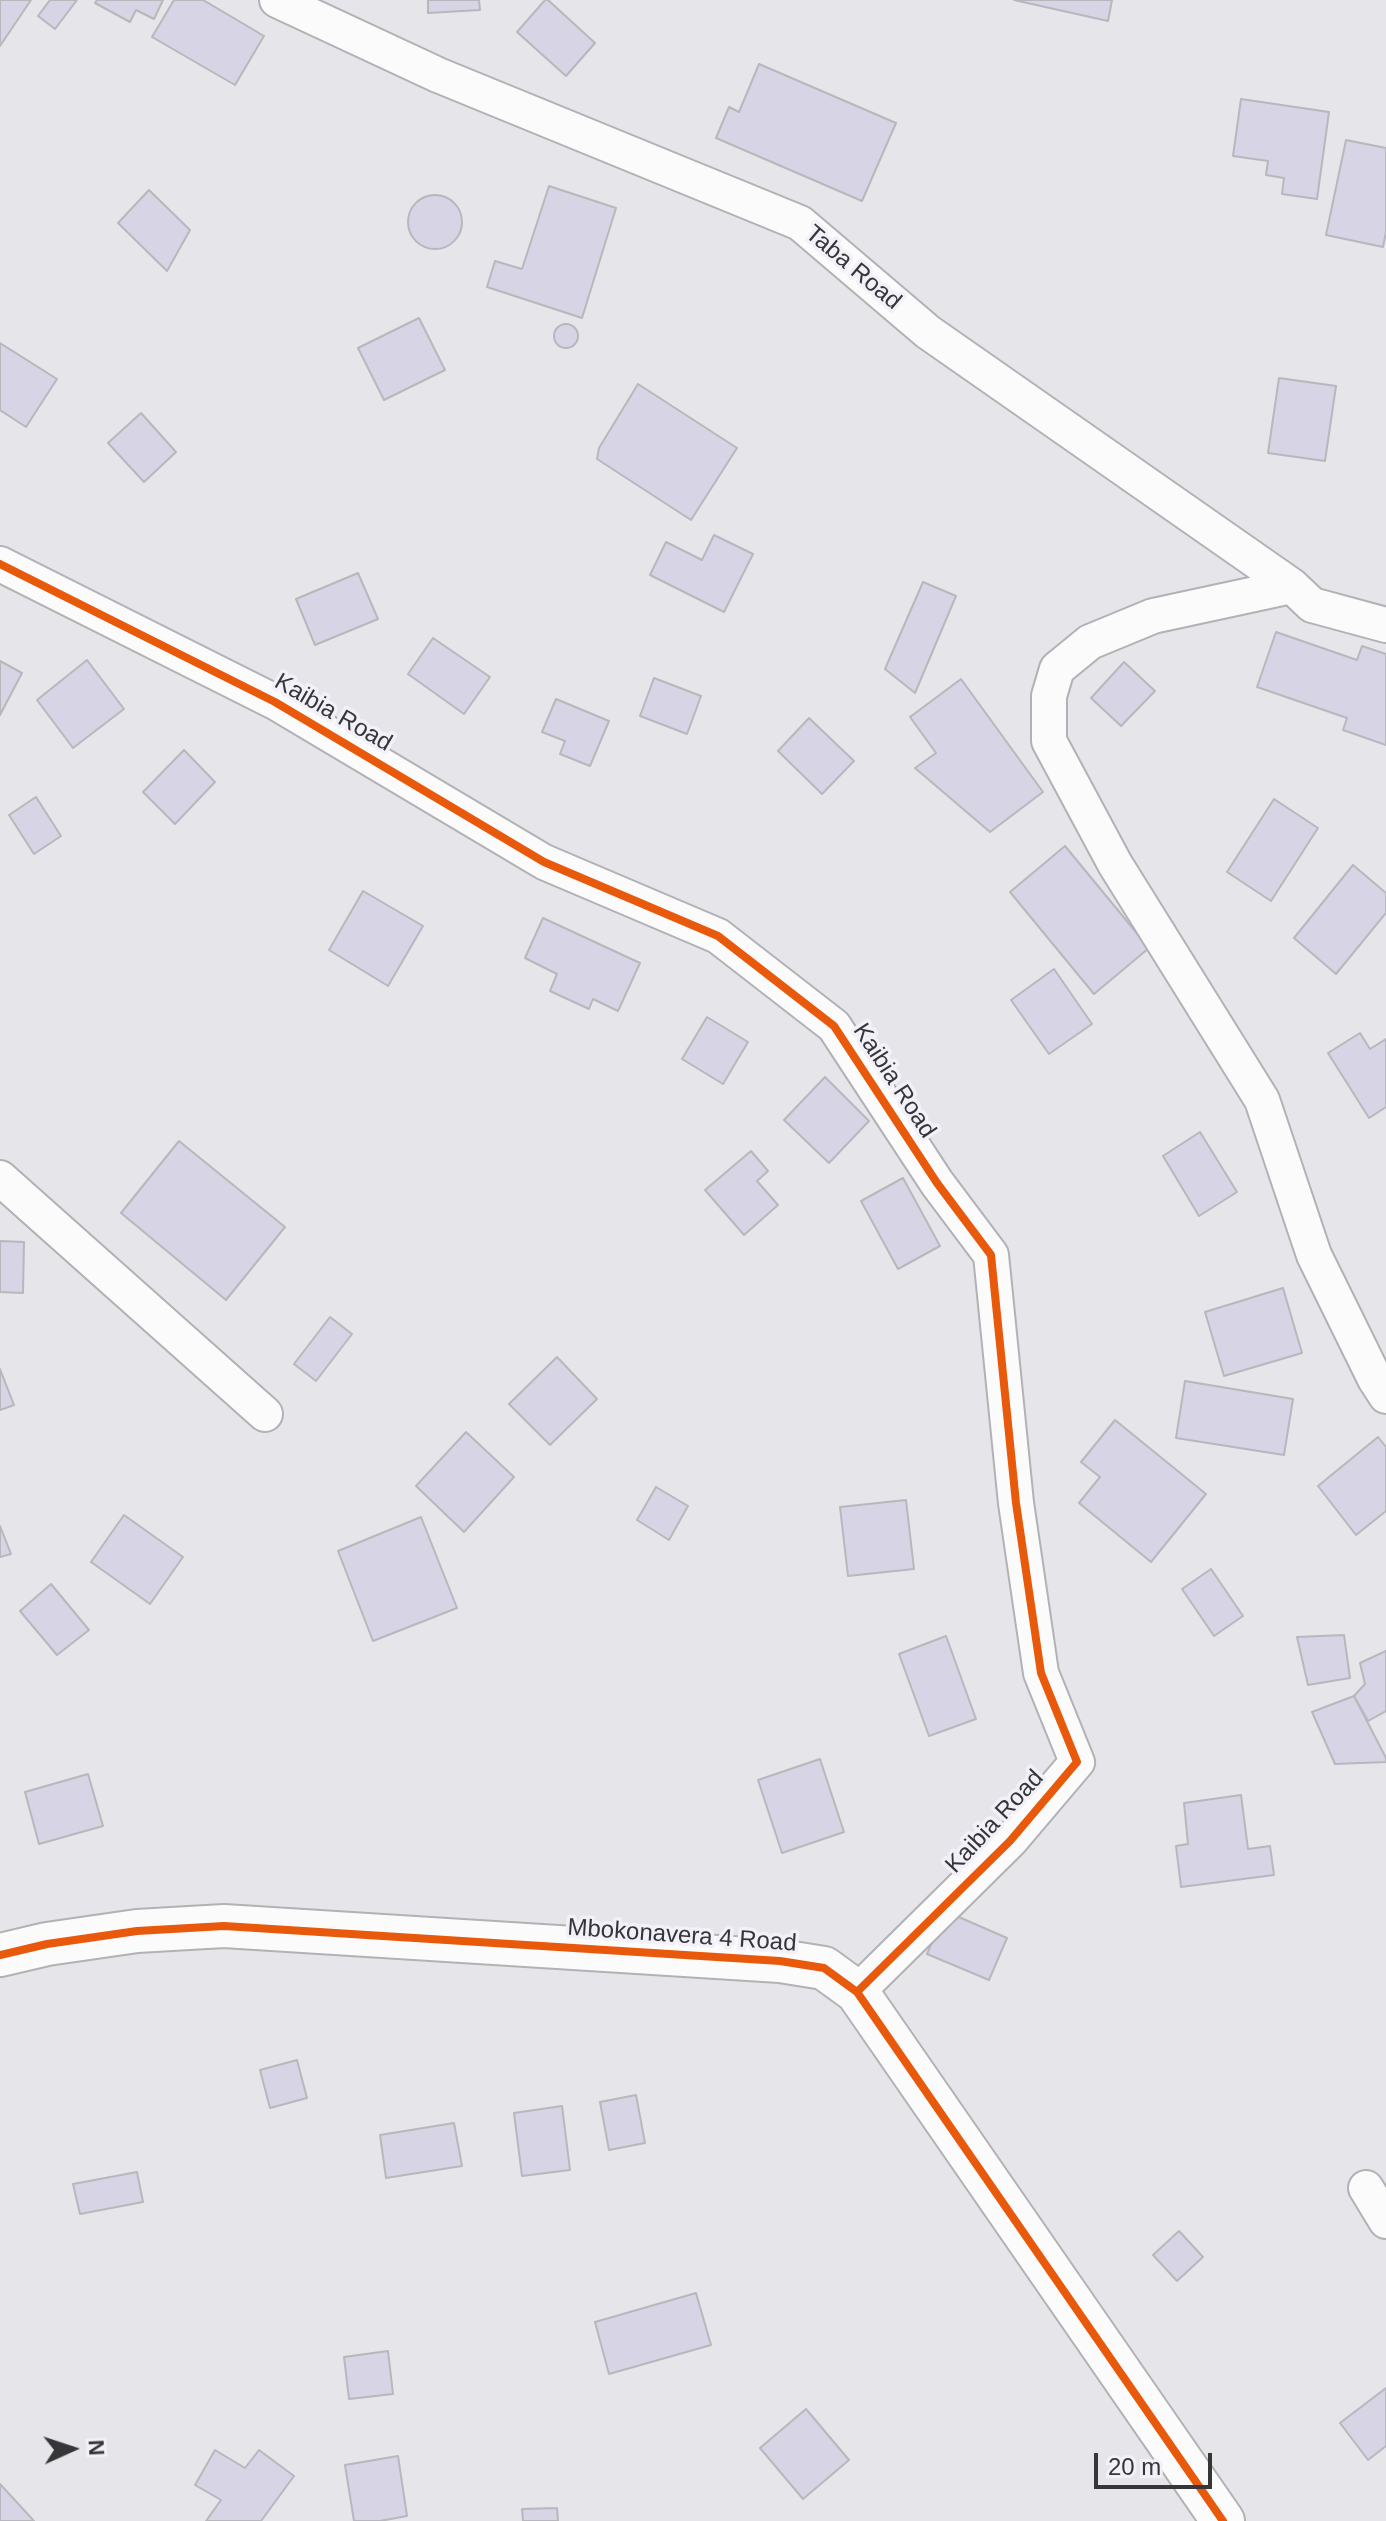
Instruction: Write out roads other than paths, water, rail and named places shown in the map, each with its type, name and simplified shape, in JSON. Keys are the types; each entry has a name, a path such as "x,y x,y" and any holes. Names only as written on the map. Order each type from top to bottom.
{"street":[{"name":"Taba Road","path":"277,0 438,75 800,223 928,332 1292,586 1312,605 1386,625"},
{"name":"Kaibia Road","path":"0,564 275,702 544,862 718,936 834,1026 937,1183 991,1255 1016,1503 1041,1673 1077,1762 1010,1841 857,1992"},
{"path":"1292,586 1153,616 1090,642 1057,669 1049,696 1049,741 1115,864 1262,1100 1314,1255 1386,1396"},
{"path":"0,1178 265,1414"},
{"name":"Mbokonavera 4 Road","path":"0,1955 47,1944 137,1931 224,1926 780,1961 824,1968 857,1992 1223,2521"},
{"path":"1366,2188 1386,2221"}]}
